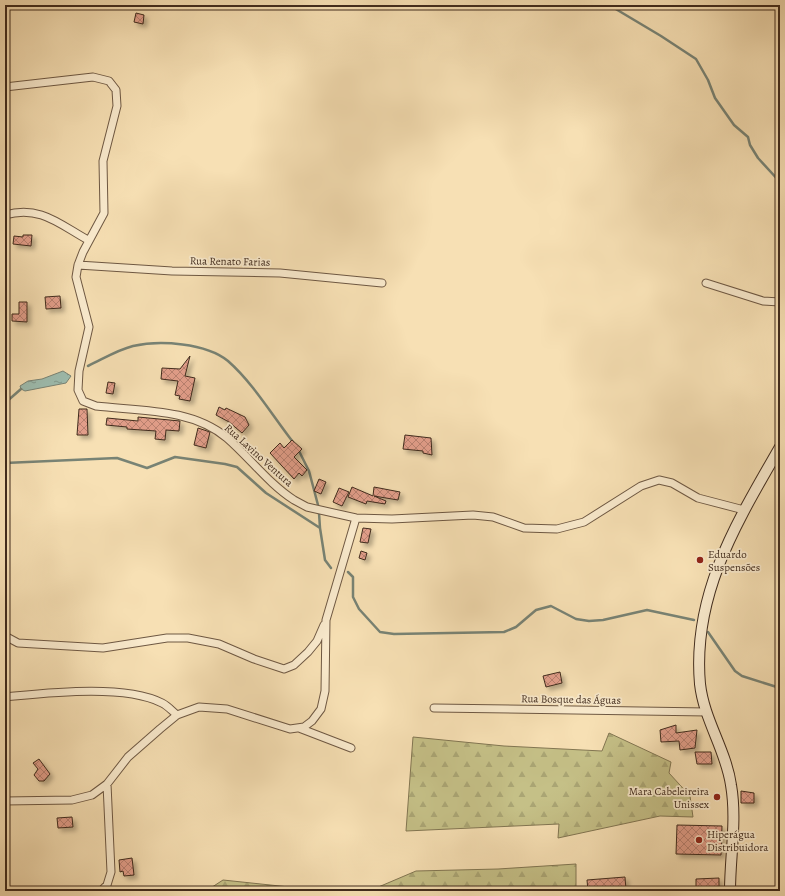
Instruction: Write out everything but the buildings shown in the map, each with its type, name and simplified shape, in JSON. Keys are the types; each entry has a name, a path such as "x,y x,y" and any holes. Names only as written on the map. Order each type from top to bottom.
{"main road":[{"path":"730,891 732,816 731,785 726,765 702,695 699,666 703,615 714,573 744,510 780,447"}],"street":[{"name":"Rua Lavino Ventura","path":"5,87 93,77 106,80 114,88 117,97 117,106 103,161 104,213 88,240 78,265 76,277 89,327 78,383 78,393 83,401 96,406 170,414 204,424 227,438 294,500 307,506 356,518 392,519 473,515 493,517 524,528 561,528 584,522 641,486 659,480 672,483 698,498 744,510"},
{"path":"5,215 18,211 38,212 88,240"},
{"name":"Rua Renato Farias","path":"78,265 172,272 280,273 382,284"},
{"path":"706,283 763,301 780,302"},
{"path":"5,636 18,643 102,648 167,638 188,638 219,644 254,659 284,669 294,665 311,649 326,620 356,518"},
{"path":"299,728 312,721 322,704 326,681 324,648 326,620"},
{"path":"5,697 63,692 120,694 158,701 177,715"},
{"path":"5,801 79,799 92,795 107,784 131,754 177,715 199,707 227,710 284,728 299,728 351,748"},
{"name":"Rua Bosque das Águas","path":"434,708 707,712"},
{"path":"101,891 109,882 111,872 107,784"}],"green space":[{"path":"609,733 671,762 669,773 690,796 693,817 660,816 558,838 559,824 406,831 413,737 504,746 602,751"},
{"path":"576,864 576,891 369,891 416,871 498,869"},
{"path":"223,880 327,891 206,891"}],"water":[{"path":"63,371 71,376 66,383 25,391 21,389 20,386 28,381 42,379"}],"waterway":[{"path":"609,5 696,59 708,80 715,98 734,125 748,137 750,145 758,158 780,182"},
{"path":"88,366 121,350 144,344 182,344 208,350 228,361 246,379 293,442"},
{"path":"5,403 21,389"},
{"path":"298,449 309,471 318,505"},
{"path":"5,463 117,458 147,468 175,457 237,467 266,493 320,528 325,560 331,568"},
{"path":"319,513 320,528"},
{"path":"348,572 353,577 353,597 359,609 380,632 394,634 504,632 516,627 536,610 551,606 576,619 589,621 603,620 647,610 694,620"},
{"path":"708,632 735,671 742,676 780,688"}],"place":[{"name":"Eduardo Suspensões","path":"700,560"},
{"name":"Mara Cabeleireira Unissex","path":"717,797"},
{"name":"Hiperágua Distribuidora","path":"699,840"}]}
